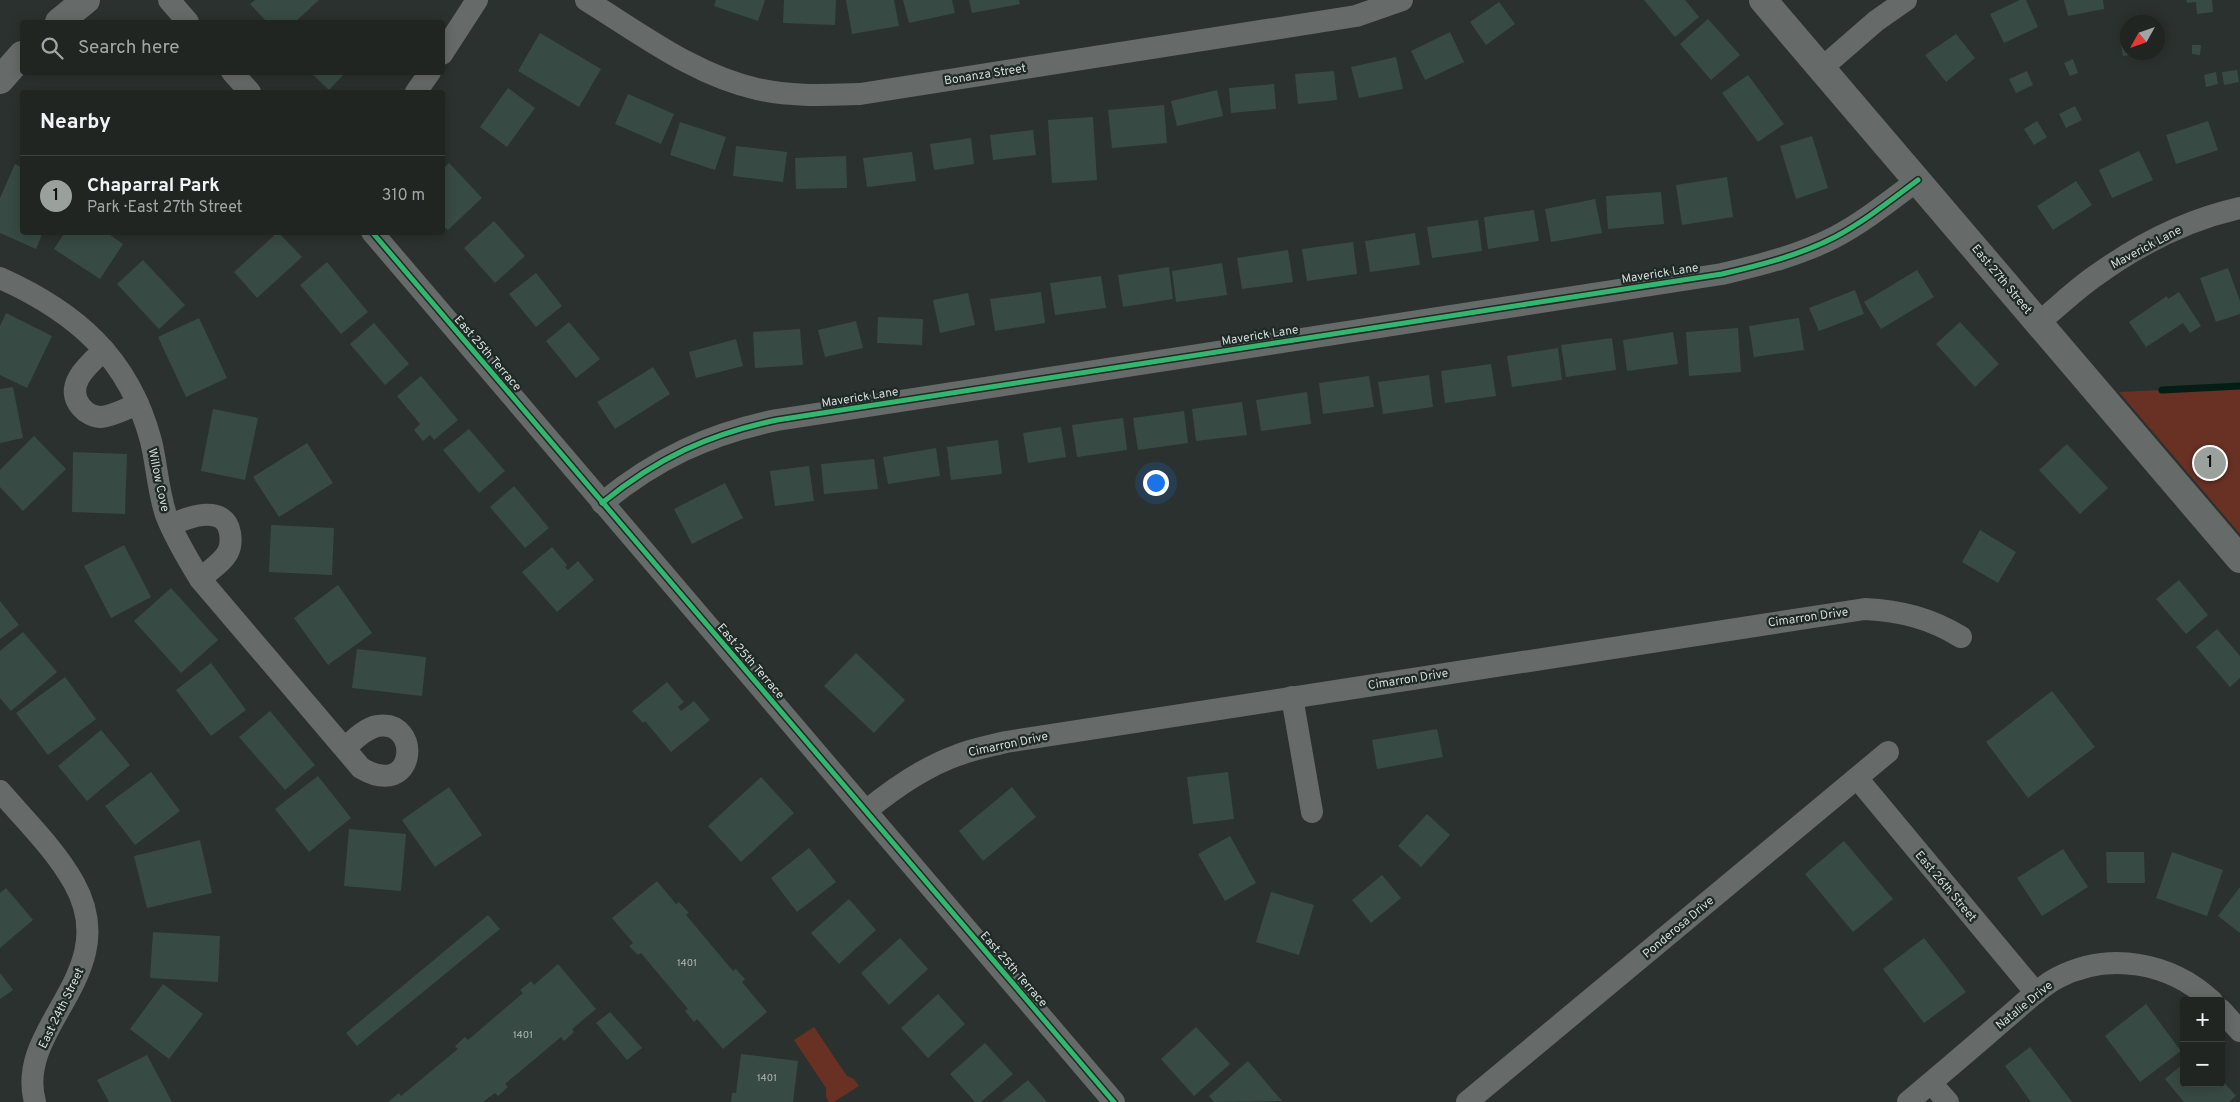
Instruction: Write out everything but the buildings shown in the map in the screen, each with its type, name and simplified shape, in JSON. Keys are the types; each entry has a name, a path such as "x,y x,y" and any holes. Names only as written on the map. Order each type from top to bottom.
{"street":[{"path":"61,20 86,0"},
{"path":"169,0 186,20"},
{"path":"445,49 477,0"},
{"name":"Bonanza Street","path":"586,0 684,61 726,80 757,89 788,94 825,95 860,94 1356,16 1402,0"},
{"name":"East 27th Street","path":"1764,0 2240,559"},
{"path":"1822,68 1876,21 1906,0"},
{"path":"0,80 20,58"},
{"path":"235,75 248,90"},
{"path":"417,90 428,75"},
{"name":"Maverick Lane","path":"602,503 630,481 669,456 708,438 769,421 1722,274 1768,263 1835,237 1873,214 1918,180"},
{"name":"Maverick Lane","path":"2038,323 2097,274 2133,251 2192,222 2240,208"},
{"name":"East 25th Terrace","path":"375,235 1114,1102"},
{"name":"Willow Cove","path":"0,278 48,301 74,320 104,350 124,376 138,404 150,439 160,490 170,525 180,546 200,579 345,748"},
{"path":"104,350 83,371 75,386 76,398 82,408 90,415 102,417 138,404"},
{"path":"170,525 189,517 214,515 223,520 230,529 231,541 228,552 200,579"},
{"name":"Cimarron Drive","path":"866,811 887,794 925,769 959,754 1006,742 1865,609 1890,610 1913,615 1937,623 1961,637"},
{"path":"1292,697 1312,812"},
{"name":"Ponderosa Drive","path":"1467,1102 1888,752"},
{"name":"East 26th Street","path":"1857,778 2036,993"},
{"name":"East 24th Street","path":"0,790 63,866 75,884 82,903 86,924 85,955 78,977 39,1048 32,1085 35,1102"},
{"name":"Natalie Drive","path":"1908,1102 2050,982 2081,968 2104,963 2128,963 2159,969 2181,978 2207,997"},
{"path":"2225,1014 2240,1031"},
{"path":"1931,1083 1948,1102"}],"shaded area":[{"path":"2240,386 2240,534 2119,392"},
{"path":"814,1027 847,1076 854,1079 859,1086 834,1102 829,1102 826,1097 826,1088 794,1040"}],"waterway":[{"path":"2162,390 2240,386"}],"cycle path":[{"path":"602,503 643,473 685,450 729,433 777,420 1737,271 1794,254 1835,237 1867,217 1918,180"},
{"path":"375,235 1114,1102"}],"place":[{"name":"Chaparral Park","path":"2210,463"}]}
